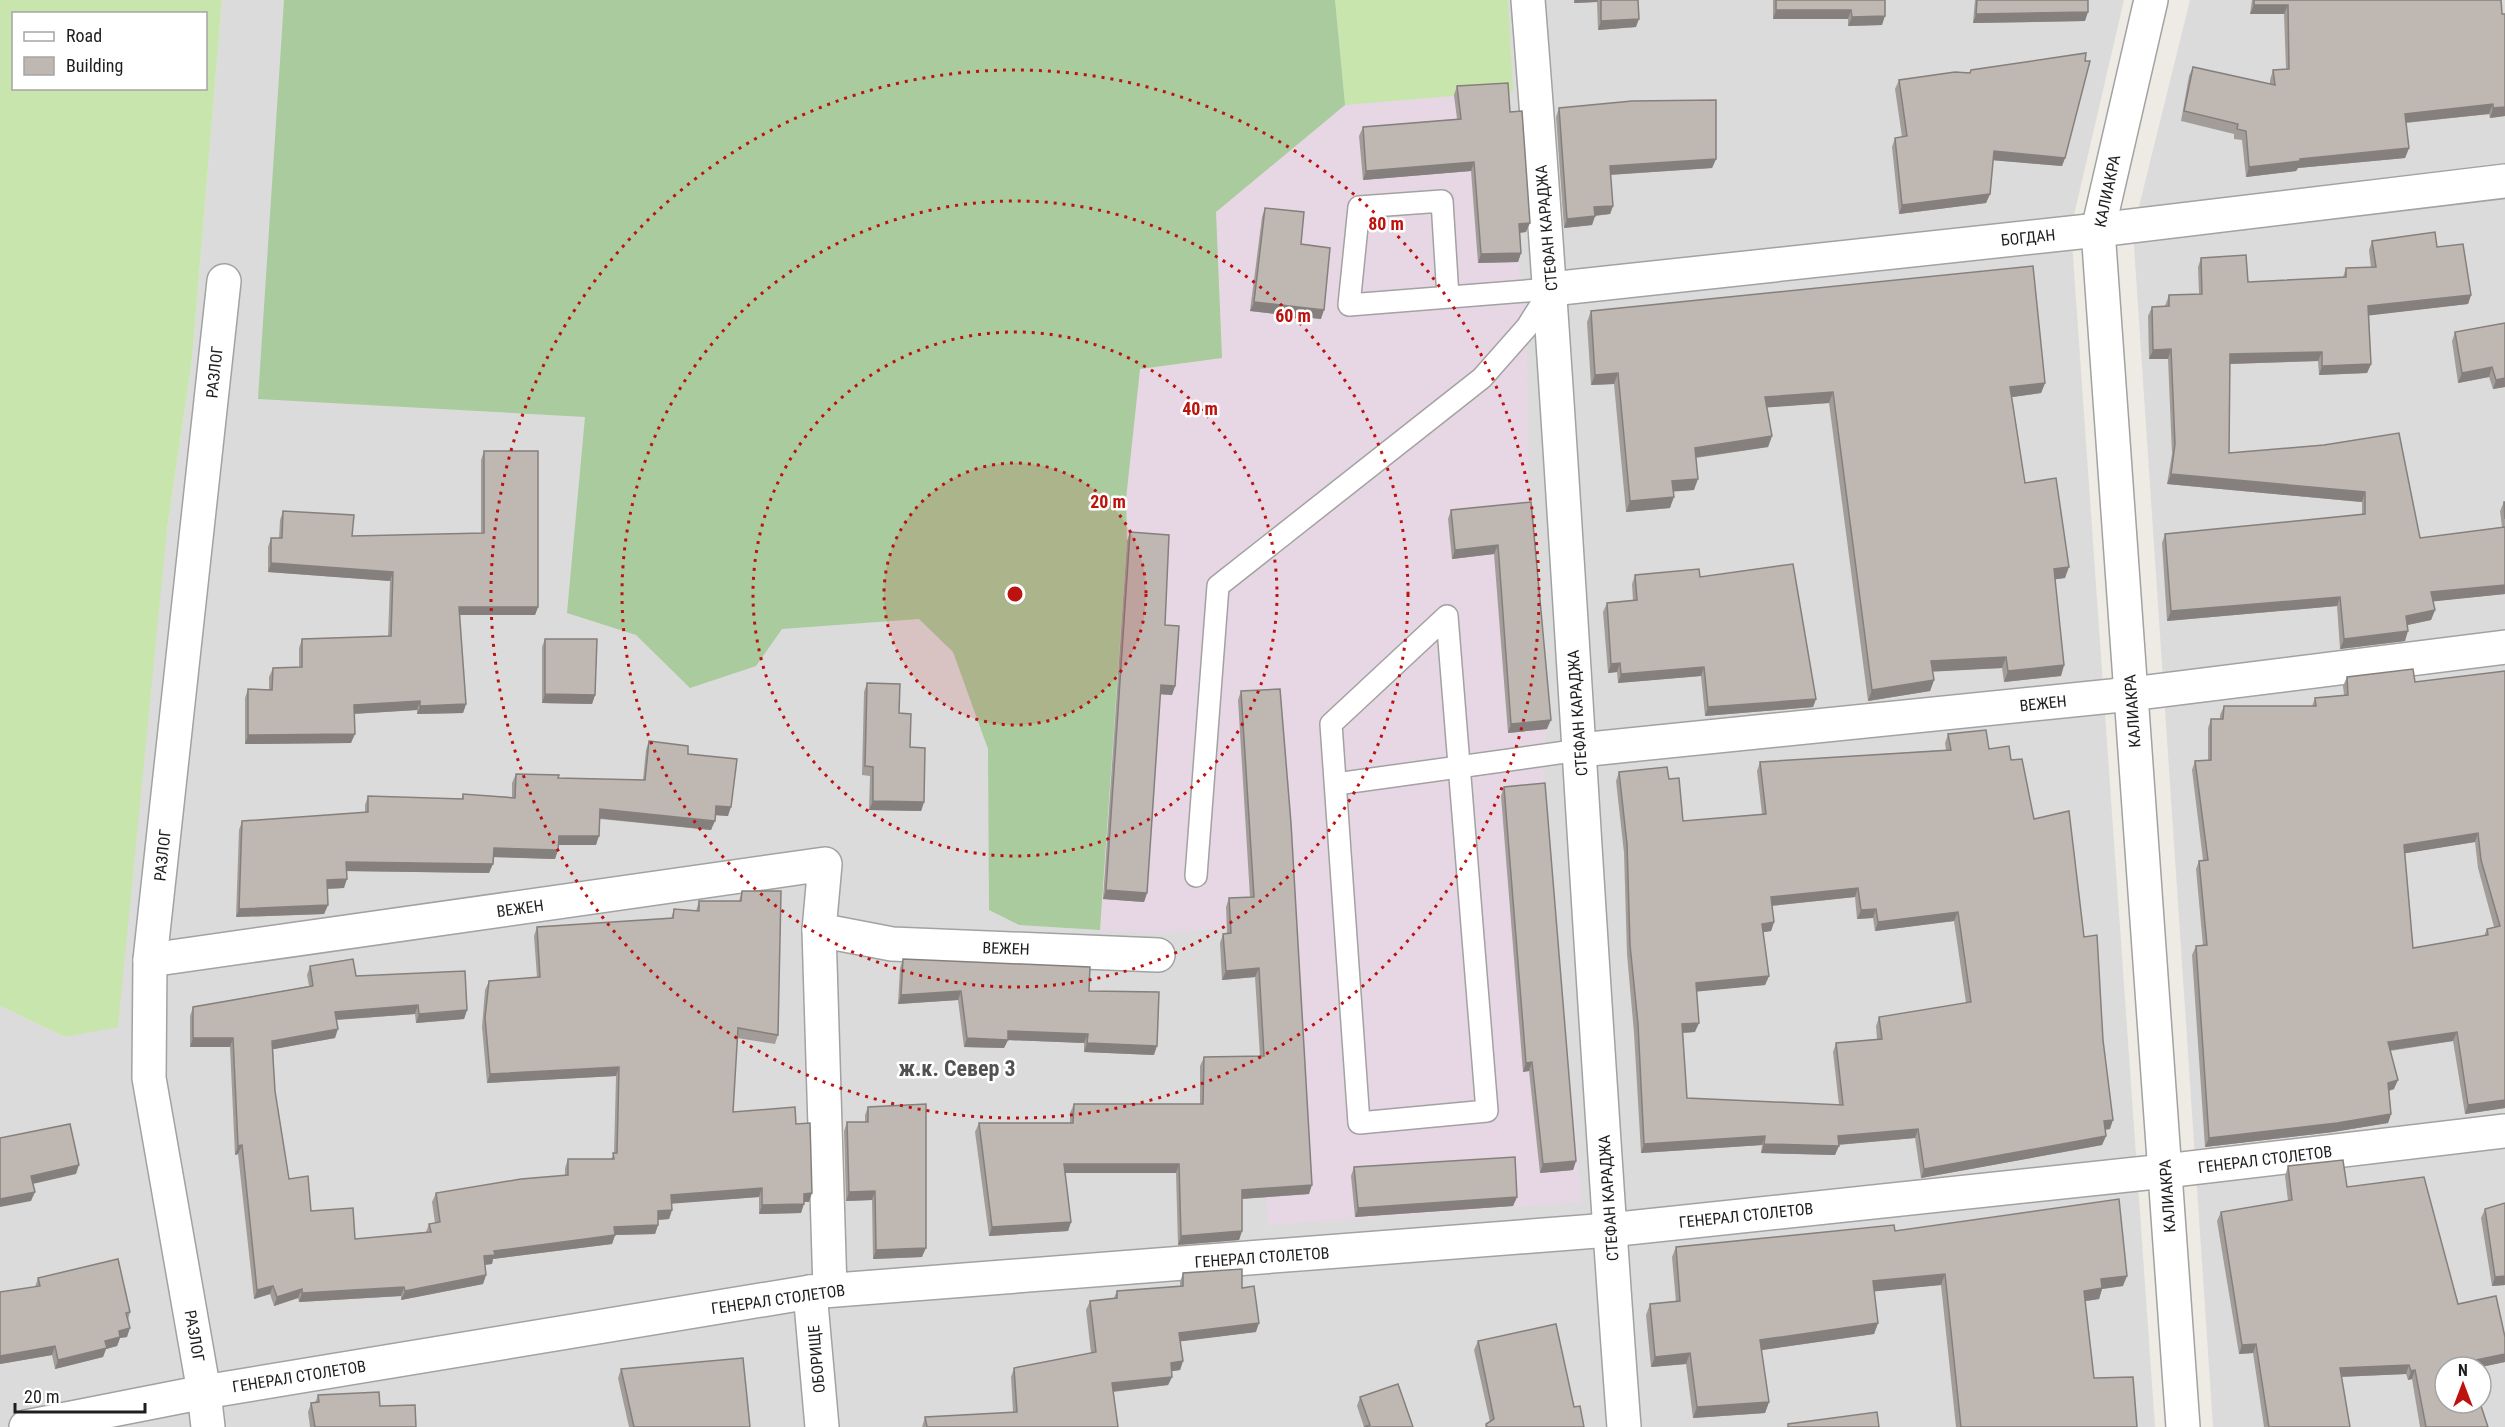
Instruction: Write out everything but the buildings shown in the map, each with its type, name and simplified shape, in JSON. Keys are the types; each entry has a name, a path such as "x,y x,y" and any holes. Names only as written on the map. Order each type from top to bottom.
{"street":[{"name":"СТЕФАН КАРАДЖА","path":"1528,0 1551,289 1609,1230 1624,1427"},
{"name":"КАЛИАКРА","path":"2151,0 2098,230 2183,1427"},
{"name":"БОГДАН","path":"1551,289 2098,230 2505,181"},
{"name":"РАЗЛОГ","path":"208,1427 204,1392 149,1078 150,960 224,281"},
{"name":"ВЕЖЕН","path":"1580,750 2131,694 2505,647"},
{"name":"ВЕЖЕН","path":"150,960 825,864 819,930 820,1291"},
{"name":"ВЕЖЕН","path":"819,930 892,944 1158,955"},
{"name":"ГЕНЕРАЛ СТОЛЕТОВ","path":"26,1427 204,1392 820,1291 1609,1230 2165,1171 2505,1131"},
{"name":"ОБОРИЩЕ","path":"820,1291 822,1427"}],"lane":[{"path":"1448,297 1442,201 1359,207 1349,305 1551,289"},
{"path":"1197,876 1218,586 1482,378 1527,327 1551,289"},
{"path":"1447,616 1487,1111 1359,1123 1336,784 1331,724 1447,616"},
{"path":"1336,784 1580,750"}],"shaded area":[{"path":"222,0 2124,0 2071,228 2155,1427 0,1427 0,1006 65,1037 167,529 192,360"},
{"path":"2190,0 2505,0 2505,1427 2213,1427 2133,231"},
{"path":"1504,91 1518,262 1527,327 1528,511 1547,729 1542,792 1567,1105 1574,1104 1581,1202 1268,1225 1256,973 1227,928 1154,933 1100,930 1127,541 1126,499 1140,369 1222,358 1216,212 1345,105"}],"green space":[{"path":"0,0 222,0 192,360 167,529 118,1027 65,1037 0,1006"},
{"path":"284,0 1335,0 1345,105 1216,212 1222,358 1140,369 1126,499 1127,541 1100,930 1019,925 989,910 988,749 953,652 919,619 782,629 756,666 690,688 636,635 567,613 585,417 258,399"},
{"path":"1335,0 1508,0 1513,91 1345,105"}],"district":[{"name":"ж.к. Север 3","path":"957,1068"}]}
